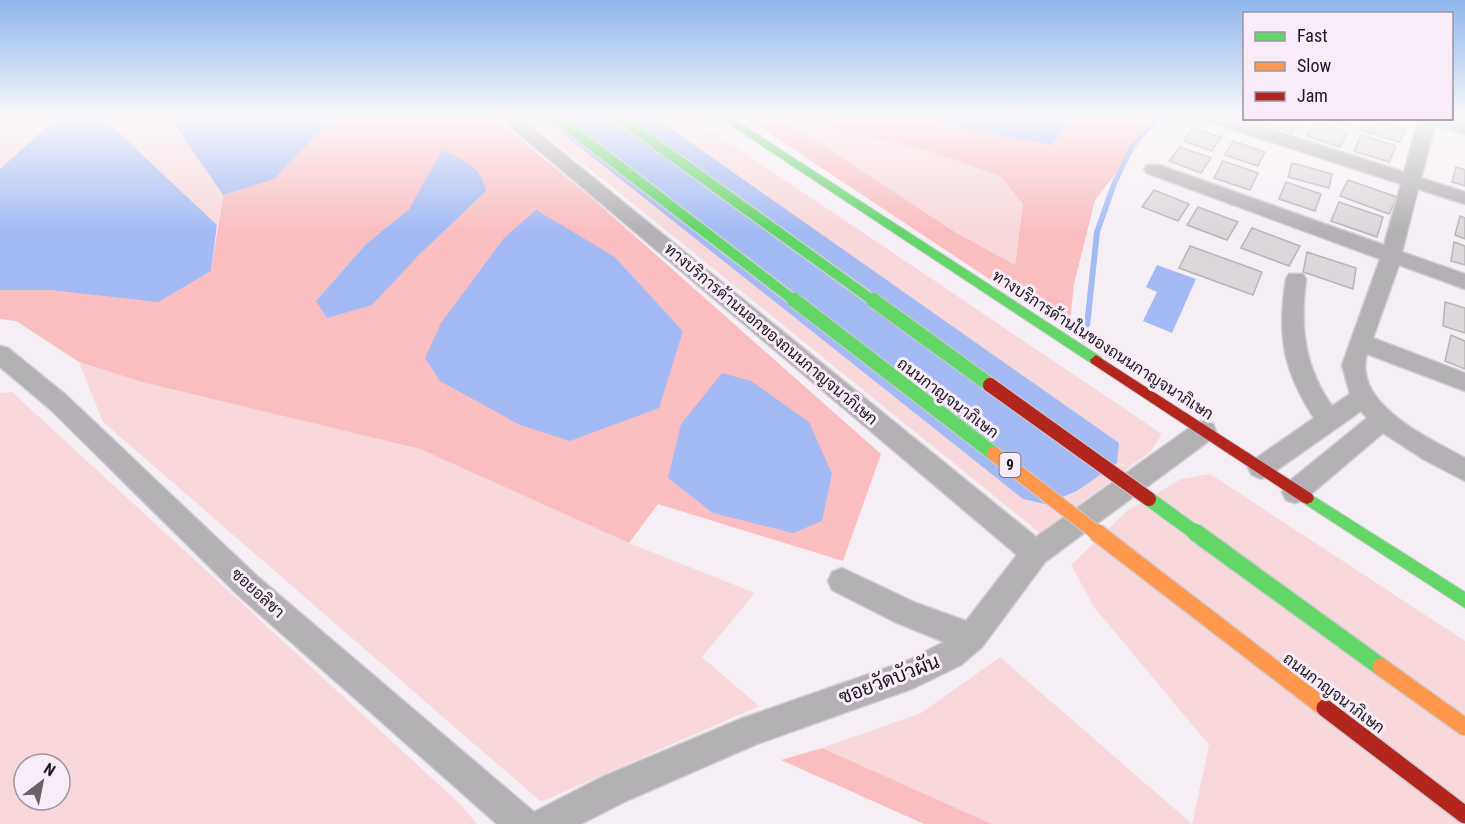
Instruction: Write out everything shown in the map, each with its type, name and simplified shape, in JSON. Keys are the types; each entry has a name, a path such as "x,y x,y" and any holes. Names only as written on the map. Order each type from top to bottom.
{"main road":[{"name":"ถนนกาญจนาภิเษก","path":"604,154 1465,815"},
{"name":"ถนนกาญจนาภิเษก","path":"670,154 1465,727"},
{"name":"ทางบริการด้านในของถนนกาญจนาภิเษก","path":"781,154 1465,601"}],"street":[{"name":"ทางบริการด้านนอกของถนนกาญจนาภิเษก","path":"554,154 1035,553"},
{"path":"1330,154 1465,198"},
{"path":"1420,154 1409,180 1393,256 1362,343 1354,357 1352,369 1364,397 1382,419 1424,448 1465,470"},
{"path":"1153,169 1465,282"},
{"path":"1296,279 1290,316 1290,338 1309,394 1329,421"},
{"path":"1362,343 1465,382"},
{"name":"ซอยอลิชา","path":"3,362 58,402 248,586 522,824"},
{"path":"1261,468 1364,397"},
{"path":"1295,492 1382,419"},
{"name":"ซอยวัดบัวผัน","path":"546,824 614,789 754,729 914,673 951,655 972,637 1035,553 1204,430"},
{"path":"842,581 930,625 972,637"}],"shaded area":[{"path":"0,154 15,154 0,169"},
{"path":"142,154 195,154 223,195 217,225"},
{"path":"297,154 539,154 593,199 881,454 843,561 658,504 629,543 420,449 142,382 79,362 16,321 0,319 0,290 51,290 211,271 223,195 274,178","holes":["486,191 417,257 316,301 366,244 409,209","615,257 683,331 672,360"]},
{"path":"570,154 747,154 1162,434 1151,451 1040,533"},
{"path":"801,154 837,154 955,232 1015,265 1023,204 1000,176 938,154 1131,154 1095,200 1074,284 1070,323 1012,294"},
{"path":"837,154 938,154 1000,176 1023,204 1015,265 955,232"},
{"path":"79,362 142,382 420,449 629,543 755,593 702,657 759,706 541,802 103,422"},
{"path":"12,392 459,803 477,824 0,824 0,393"},
{"path":"1210,474 1465,641 1465,824 1192,824 1209,745 1094,607 1071,565 1128,510 1181,479"},
{"path":"1000,657 1192,824 992,824 822,748 921,713"},
{"path":"822,748 992,824 924,824 781,760"}],"water":[{"path":"16,154 142,154 217,225 211,271 158,302 51,290 0,290 0,169"},
{"path":"195,154 298,154 274,179 223,195"},
{"path":"440,154 451,154 470,165 480,175 486,191 417,257 372,305 327,318 316,301 366,244 409,209"},
{"path":"589,154 708,154 1119,443 1117,463 1077,491 1045,504 1023,499"},
{"path":"536,210 615,257 683,331 659,408 570,441 520,425 440,381 425,358 441,323 504,238"},
{"path":"1157,265 1196,279 1172,333 1143,321 1157,292 1146,287"},
{"path":"722,373 751,381 809,422 832,474 822,521 793,533 713,513 668,478 681,424"}],"building":[{"path":"1174,154 1201,154 1211,158 1201,173 1169,161"},
{"path":"1225,154 1264,154 1258,166"},
{"path":"1365,154 1392,154 1389,162"},
{"path":"1223,161 1258,173 1250,190 1214,178"},
{"path":"1292,163 1332,174 1329,188 1288,177"},
{"path":"1456,167 1465,170 1465,186 1452,182"},
{"path":"1348,180 1397,197 1389,214 1340,196"},
{"path":"1286,182 1321,194 1315,211 1279,199"},
{"path":"1154,190 1189,204 1178,221 1142,207"},
{"path":"1339,202 1383,217 1377,237 1331,221"},
{"path":"1198,207 1238,222 1227,240 1187,225"},
{"path":"1460,216 1465,218 1465,239 1455,235"},
{"path":"1252,228 1300,246 1289,266 1241,248"},
{"path":"1454,242 1465,246 1465,265 1451,261"},
{"path":"1190,246 1262,272 1253,295 1179,268"},
{"path":"1307,252 1356,268 1353,289 1303,272"},
{"path":"1445,302 1465,308 1465,333 1443,326"},
{"path":"1451,335 1465,341 1465,369 1445,361"}],"waterway":[{"path":"1087,326 1097,232 1114,184 1128,154"}],"traffic: fast":[{"path":"604,154 994,454"},
{"path":"670,154 990,385"},
{"path":"781,154 1096,360"},
{"path":"1307,498 1465,601"},
{"path":"1149,499 1381,667"}],"traffic: jam":[{"path":"1096,360 1307,498"},
{"path":"990,385 1149,499"},
{"path":"1325,708 1465,815"}],"traffic: slow":[{"path":"994,454 1325,708"},
{"path":"1381,667 1465,727"}]}
